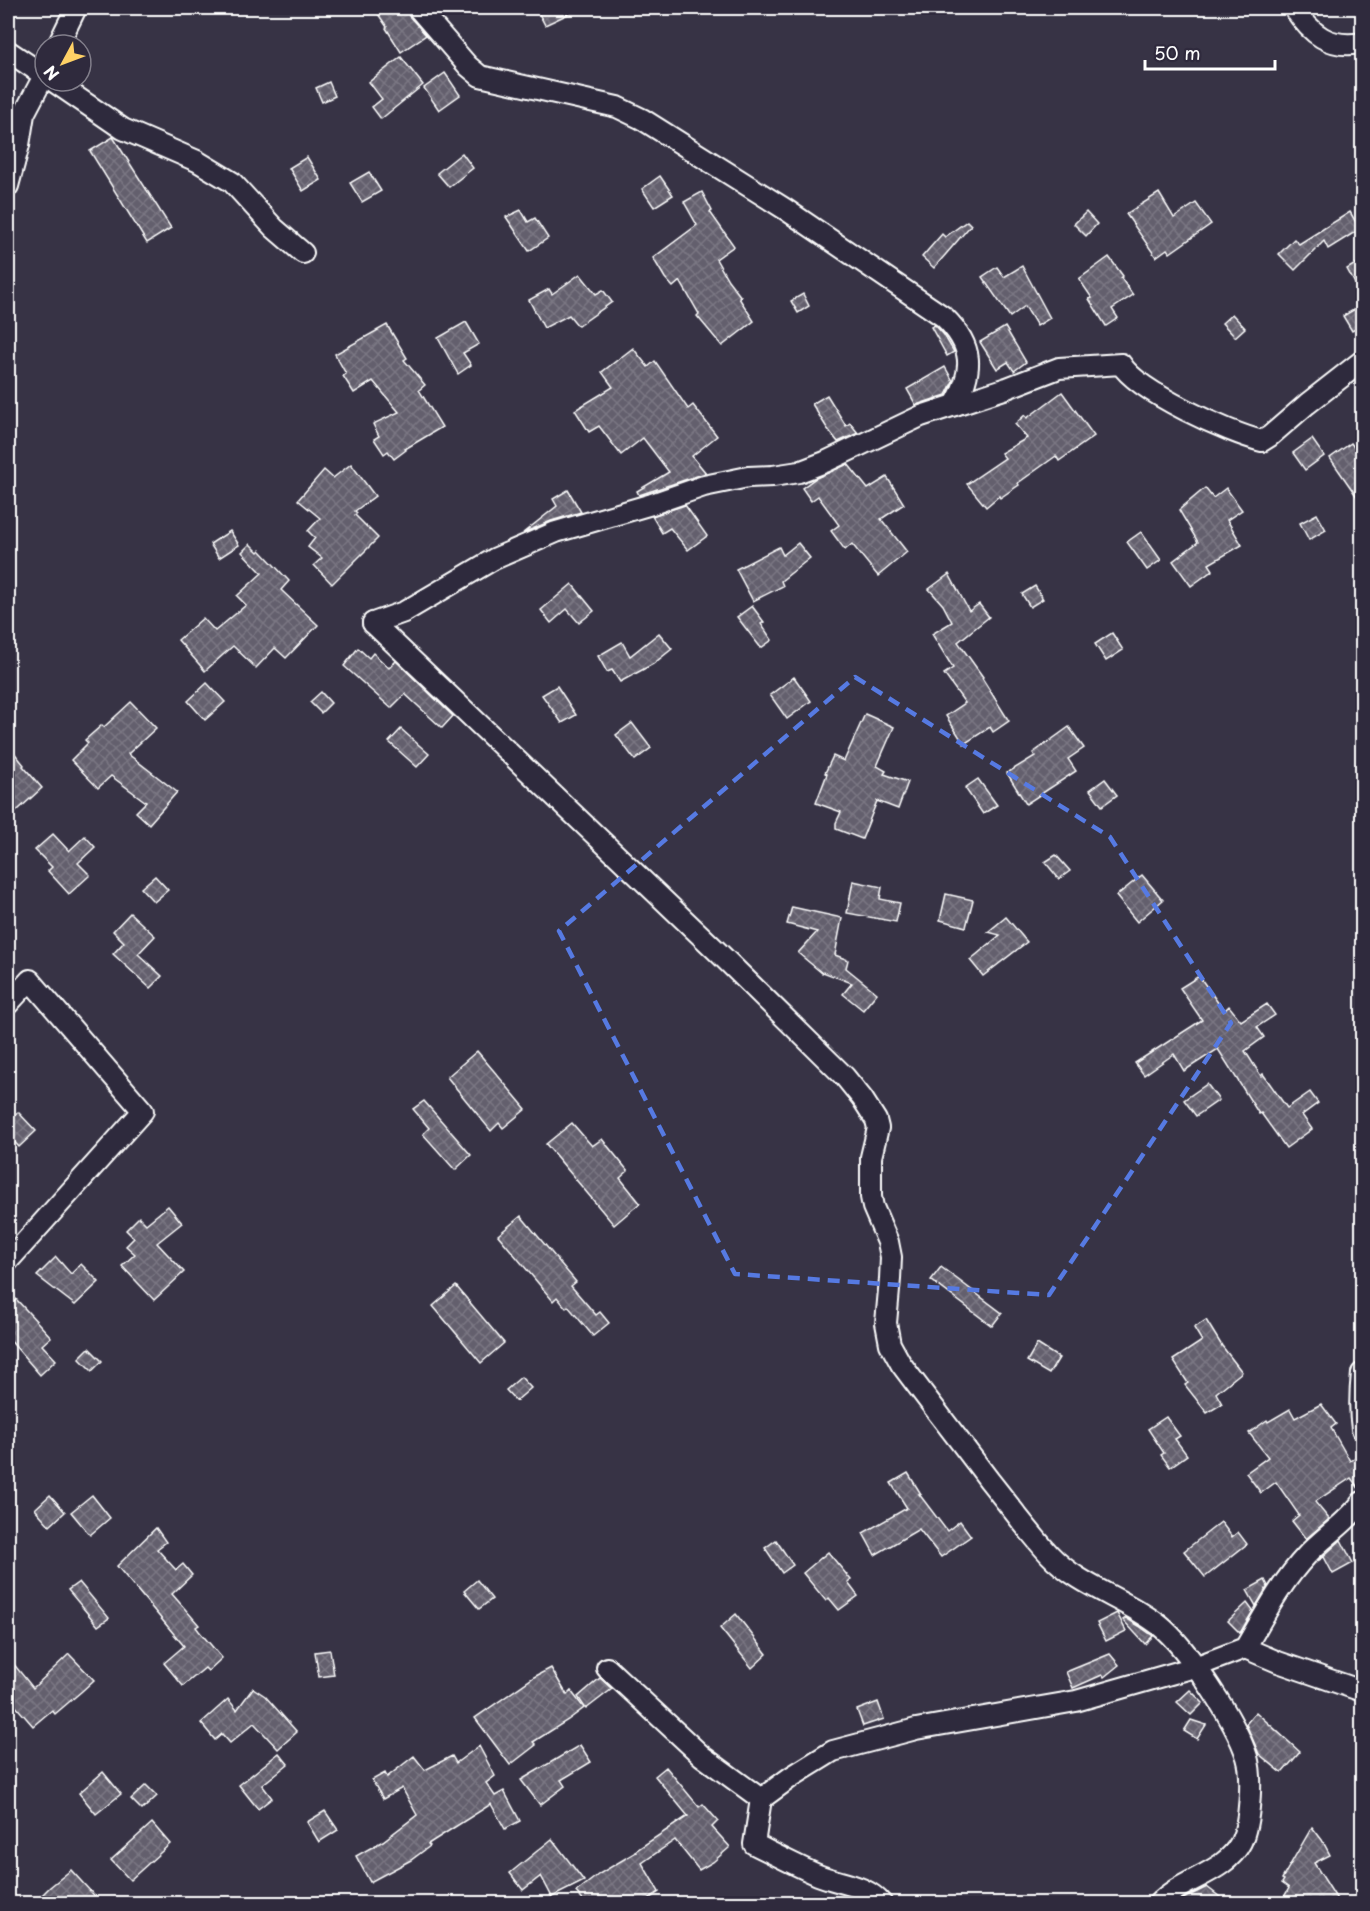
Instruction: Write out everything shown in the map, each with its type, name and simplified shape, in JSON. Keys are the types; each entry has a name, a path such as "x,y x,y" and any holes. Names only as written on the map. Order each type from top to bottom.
{"street":[{"path":"64,33 76,8"},
{"path":"418,8 468,66 480,76 618,107 642,119 785,209 944,317 963,338 967,355 966,382 955,405"},
{"path":"1293,8 1308,27 1327,40 1349,45 1362,43"},
{"path":"8,51 33,67"},
{"path":"8,186 19,145 24,114 35,93"},
{"path":"70,93 123,129 197,161 232,182 274,228 303,254"},
{"path":"1158,1904 1177,1888 1226,1861 1240,1842 1250,1797 1248,1759 1240,1738 1220,1704 1176,1640 1132,1606 1087,1584 1051,1556 901,1364 890,1344 886,1323 891,1257 888,1242 871,1197 871,1157 878,1128 876,1120 845,1077 720,953 373,623 404,612 494,559 556,532 704,486 748,477 799,472 825,462 907,421 1059,368 1121,364 1134,378 1172,404 1262,441 1362,361"},
{"path":"8,1004 30,980 143,1111 8,1261"},
{"path":"1362,1373 1360,1399 1362,1429"},
{"path":"882,1904 875,1895 850,1884 818,1875 754,1844 761,1798 833,1751 916,1729 1076,1701 1195,1666 1245,1648 1262,1617 1306,1555 1362,1502"},
{"path":"1245,1648 1362,1692"},
{"path":"607,1668 702,1756 761,1798"}],"highlighted area":[{"path":"855,677 1110,837 1231,1023 1049,1295 735,1274 559,931"}],"building":[{"path":"374,8 406,8 409,16 426,35 401,52"},
{"path":"536,8 581,8 545,25"},
{"path":"401,57 423,85 381,119 372,107 382,99 369,82"},
{"path":"445,73 460,95 439,110 424,88"},
{"path":"329,82 335,96 322,102 316,88"},
{"path":"113,137 171,228 147,243 90,151"},
{"path":"462,153 473,168 449,187 437,173"},
{"path":"307,157 321,180 303,191 289,168"},
{"path":"369,172 381,191 362,202 350,183"},
{"path":"660,176 673,195 654,207 642,189"},
{"path":"702,192 712,211 710,212 734,246 716,259 754,321 722,346 697,316 699,314 680,281 673,287 653,258 697,225 684,202"},
{"path":"1159,193 1174,218 1196,203 1211,224 1170,253 1167,249 1156,257 1126,214"},
{"path":"521,210 528,222 535,218 548,238 529,251 506,217"},
{"path":"1086,212 1097,224 1086,236 1074,224"},
{"path":"1350,212 1360,229 1328,249 1324,241 1295,270 1279,254 1294,239 1299,244"},
{"path":"967,221 971,225 934,268 922,257 942,234 945,237"},
{"path":"1109,257 1133,295 1112,309 1118,318 1106,326 1089,299 1092,298 1079,279"},
{"path":"1362,260 1362,296 1347,269"},
{"path":"1022,266 1050,318 1037,326 1025,306 1010,317 982,277 997,267 1004,277"},
{"path":"580,274 596,294 603,290 612,302 578,326 569,315 544,328 529,300 549,289 552,294"},
{"path":"803,294 809,306 798,313 791,301"},
{"path":"1362,305 1362,325 1352,331 1343,316"},
{"path":"1232,314 1245,328 1235,337 1222,323"},
{"path":"466,322 479,344 463,353 471,365 458,374 438,338"},
{"path":"387,325 407,358 404,360 425,385 419,390 442,427 405,449 394,459 388,451 384,454 374,439 379,436 373,424 399,412 373,381 354,393 343,376 346,374 335,354"},
{"path":"935,325 954,352 947,356 931,327"},
{"path":"1005,327 1026,362 1014,371 1008,362 997,369 980,342"},
{"path":"633,348 648,367 655,361 688,409 693,405 717,436 692,456 706,473 639,495 637,491 669,472 643,438 621,455 599,426 589,432 575,410 613,387 602,372"},
{"path":"945,367 953,381 946,395 916,405 907,389"},
{"path":"1062,392 1094,436 1059,461 1056,456 986,507 967,484 1005,458 1001,453 1027,438 1015,424 1025,415 1027,418"},
{"path":"827,395 846,426 850,423 858,433 838,442 812,404"},
{"path":"1312,439 1324,456 1305,470 1293,453"},
{"path":"1351,443 1362,459 1362,504 1330,458"},
{"path":"351,464 375,496 355,511 357,513 355,515 378,538 332,584 314,565 322,558 308,547 315,538 308,531 320,518 298,500 324,470 333,478"},
{"path":"848,464 868,489 887,477 904,504 881,519 907,552 878,576 852,544 845,550 831,531 839,525 818,496 811,501 802,488 816,478"},
{"path":"1205,488 1213,498 1226,488 1242,510 1227,520 1242,545 1209,564 1213,570 1191,586 1173,561 1198,542 1179,510"},
{"path":"568,490 581,512 523,533 557,506 553,499"},
{"path":"685,505 707,536 688,550 670,528 662,533 652,516"},
{"path":"1317,514 1326,530 1309,540 1300,523"},
{"path":"230,531 239,545 219,558 210,544"},
{"path":"1141,532 1161,560 1147,570 1127,542"},
{"path":"798,543 810,558 781,581 783,586 753,601 736,569 779,547 783,555"},
{"path":"250,544 258,552 260,550 289,581 281,590 318,625 286,658 275,648 256,668 233,646 205,671 178,640 203,618 215,631 246,605 237,596 262,573 242,552"},
{"path":"949,574 969,611 979,604 989,617 958,642 983,677 1009,721 993,732 990,727 964,744 946,716 965,703 944,674 953,668 932,634 952,622 943,605 929,589"},
{"path":"572,584 594,611 579,623 567,609 551,623 541,610"},
{"path":"1035,586 1043,599 1030,607 1022,594"},
{"path":"752,606 764,622 761,624 772,640 761,648 737,617"},
{"path":"659,633 672,649 653,664 620,682 612,670 607,672 598,656 622,642 630,656"},
{"path":"1112,633 1123,650 1106,661 1095,644"},
{"path":"358,648 369,658 373,653 389,668 396,661 453,716 442,728 405,694 391,708 344,666"},
{"path":"794,677 811,701 787,719 770,695"},
{"path":"207,683 225,702 205,720 188,701"},
{"path":"557,686 576,715 562,723 542,695"},
{"path":"321,692 331,703 321,713 310,702"},
{"path":"131,702 156,728 128,754 177,792 149,824 136,812 146,802 111,776 98,788 71,760 88,743 85,740 102,725 104,727"},
{"path":"865,714 894,727 877,766 886,771 884,774 908,782 898,809 877,801 862,839 836,829 841,812 816,803 833,756 844,761"},
{"path":"632,723 651,748 635,760 616,735"},
{"path":"1069,727 1084,748 1068,759 1076,771 1026,804 1007,773 1035,756 1033,753"},
{"path":"401,729 429,754 417,767 389,742"},
{"path":"8,745 42,788 8,819"},
{"path":"978,779 997,805 983,814 965,788"},
{"path":"1105,779 1117,795 1102,806 1090,790"},
{"path":"53,834 69,851 85,836 95,847 78,863 90,875 69,894 48,871 52,867 35,850"},
{"path":"1056,855 1070,871 1059,879 1045,862"},
{"path":"1142,875 1163,900 1137,922 1116,896"},
{"path":"155,876 168,890 154,902 141,888"},
{"path":"853,881 882,887 880,899 900,903 896,922 847,913"},
{"path":"946,894 973,900 966,927 940,920"},
{"path":"792,907 842,918 835,955 848,960 846,968 877,993 863,1010 843,994 852,983 822,973 798,953 817,932 787,924"},
{"path":"130,913 155,936 138,954 162,976 150,988 113,954 124,942 113,931"},
{"path":"1006,917 1027,942 983,976 970,960 1000,935 988,932"},
{"path":"1199,976 1224,1011 1229,1006 1241,1021 1267,1004 1275,1015 1257,1027 1264,1037 1245,1051 1261,1076 1263,1074 1287,1108 1310,1092 1318,1103 1302,1115 1312,1129 1286,1148 1261,1113 1259,1114 1218,1049 1184,1071 1174,1054 1144,1075 1135,1063 1202,1020 1180,988"},
{"path":"477,1051 526,1109 503,1128 499,1123 491,1131 447,1077"},
{"path":"1207,1084 1219,1100 1196,1116 1184,1100"},
{"path":"424,1101 471,1155 455,1170 423,1134 429,1128 413,1109"},
{"path":"18,1112 36,1131 19,1147 8,1135 8,1122"},
{"path":"572,1123 592,1146 602,1139 628,1171 620,1178 640,1203 614,1225 546,1144"},
{"path":"168,1206 182,1223 157,1243 184,1272 154,1300 122,1266 135,1254 126,1246 134,1238 126,1230 139,1217 146,1224"},
{"path":"521,1216 576,1282 571,1286 596,1315 600,1312 609,1323 593,1336 568,1306 566,1308 557,1297 553,1301 498,1235"},
{"path":"56,1257 71,1274 81,1264 99,1282 75,1305 37,1276"},
{"path":"941,1267 1002,1313 992,1326 931,1280"},
{"path":"456,1286 504,1343 481,1363 433,1306"},
{"path":"16,1299 51,1337 42,1345 56,1360 40,1375 8,1338 8,1310"},
{"path":"1206,1320 1242,1372 1216,1393 1222,1404 1207,1413 1185,1385 1188,1383 1173,1360 1202,1341 1194,1328"},
{"path":"1037,1344 1059,1358 1049,1374 1027,1361"},
{"path":"89,1348 102,1361 92,1371 79,1358"},
{"path":"521,1377 531,1388 516,1401 506,1390"},
{"path":"1321,1404 1336,1424 1331,1428 1350,1461 1357,1456 1362,1465 1362,1490 1351,1478 1315,1502 1329,1519 1306,1539 1292,1521 1299,1515 1276,1482 1261,1493 1246,1473 1268,1457 1249,1433 1267,1420 1268,1422 1290,1409 1295,1418"},
{"path":"1166,1417 1180,1436 1175,1439 1187,1455 1170,1467 1161,1455 1164,1453 1148,1429"},
{"path":"908,1473 921,1494 919,1494 947,1531 960,1521 971,1536 941,1557 919,1529 875,1555 863,1533 907,1508 891,1483"},
{"path":"50,1495 65,1512 50,1526 35,1509"},
{"path":"92,1495 110,1518 90,1535 71,1512"},
{"path":"1221,1522 1232,1537 1238,1532 1247,1544 1205,1577 1184,1551"},
{"path":"156,1528 166,1542 157,1549 176,1570 183,1564 192,1575 172,1594 199,1625 196,1627 222,1658 208,1671 205,1668 183,1686 164,1663 184,1646 117,1566"},
{"path":"776,1540 793,1565 782,1573 765,1548"},
{"path":"1341,1540 1353,1563 1333,1574 1324,1557 1318,1561"},
{"path":"828,1552 851,1580 848,1583 858,1596 839,1610 829,1598 826,1601 803,1573"},
{"path":"477,1580 492,1599 479,1609 464,1591"},
{"path":"1265,1580 1268,1586 1256,1606 1247,1590"},
{"path":"79,1582 109,1618 98,1626 68,1590"},
{"path":"1247,1603 1253,1611 1240,1633 1228,1621"},
{"path":"1117,1613 1126,1631 1106,1641 1097,1623"},
{"path":"736,1614 767,1654 752,1668 720,1628"},
{"path":"1126,1618 1153,1636 1145,1644 1123,1620"},
{"path":"330,1650 334,1675 319,1677 315,1652"},
{"path":"69,1654 94,1680 55,1714 52,1710 33,1726 14,1704 8,1710 8,1657 33,1688"},
{"path":"1110,1654 1119,1665 1104,1677 1102,1675 1073,1688 1066,1672"},
{"path":"551,1668 567,1695 571,1691 584,1708 533,1742 536,1745 510,1765 475,1718 534,1677"},
{"path":"600,1678 612,1689 586,1709 578,1697"},
{"path":"253,1688 265,1696 297,1732 278,1749 254,1723 230,1743 222,1734 215,1740 201,1723 228,1699 237,1710"},
{"path":"1190,1690 1203,1703 1191,1715 1177,1702"},
{"path":"878,1702 884,1719 863,1726 857,1710"},
{"path":"1256,1712 1300,1752 1282,1773 1259,1754 1246,1724"},
{"path":"1191,1720 1206,1725 1197,1739 1184,1731"},
{"path":"580,1745 591,1762 561,1780 565,1786 540,1805 521,1780"},
{"path":"479,1746 495,1776 486,1783 495,1796 504,1791 520,1821 505,1829 491,1804 428,1844 430,1846 411,1860 370,1882 356,1856 383,1841 417,1815 402,1788 383,1799 372,1780 385,1773 387,1777 414,1756 425,1770 452,1756 456,1763"},
{"path":"279,1753 288,1764 262,1785 272,1798 258,1809 239,1785"},
{"path":"666,1767 699,1807 703,1804 718,1821 712,1827 730,1847 713,1862 699,1870 675,1840 642,1863 659,1892 641,1904 586,1904 576,1892 599,1874 688,1816 655,1776"},
{"path":"103,1772 121,1794 96,1814 79,1793"},
{"path":"146,1785 157,1796 142,1810 131,1799"},
{"path":"325,1811 338,1830 319,1842 307,1822"},
{"path":"152,1823 170,1844 130,1880 111,1860"},
{"path":"1312,1827 1330,1855 1314,1863 1340,1904 1280,1904 1289,1888 1282,1883 1284,1880 1282,1879"},
{"path":"552,1839 584,1881 552,1897 541,1876 523,1890 510,1873"},
{"path":"71,1870 102,1904 33,1904 50,1887"},
{"path":"1207,1887 1229,1904 1177,1904 1185,1898"}]}
